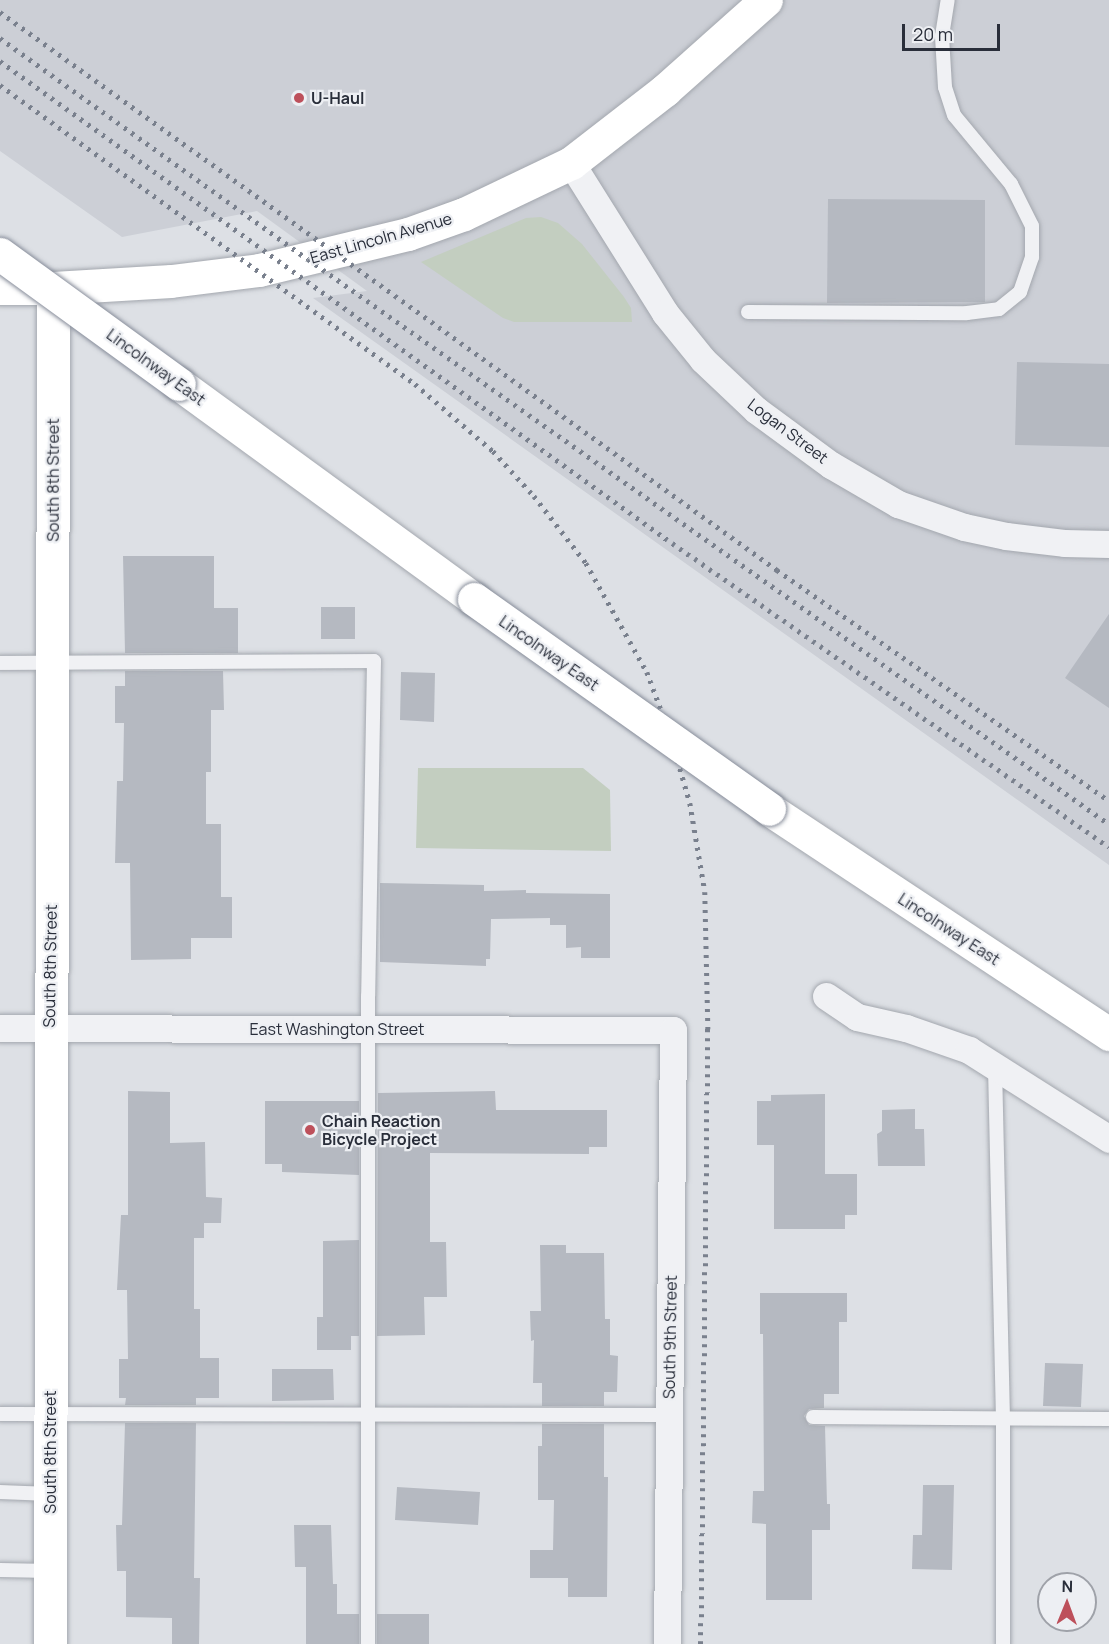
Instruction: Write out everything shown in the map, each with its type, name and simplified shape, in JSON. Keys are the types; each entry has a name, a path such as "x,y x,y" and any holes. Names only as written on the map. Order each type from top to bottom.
{"main road":[{"name":"East Lincoln Avenue","path":"0,288 53,288 224,275 336,253 408,234 464,214 571,163 665,90 766,0"},
{"name":"Lincolnway East","path":"0,254 474,599 769,809 1109,1034"},
{"name":"South 8th Street","path":"50,1644 53,288"}],"street":[{"name":"Logan Street","path":"571,163 665,313 704,360 756,410 831,465 898,504 964,527 1006,536 1064,543 1109,543"},
{"path":"826,996 857,1017 940,1038 969,1050 1109,1139"},
{"name":"East Washington Street","path":"0,1028 673,1030"},
{"name":"South 9th Street","path":"667,1644 673,1030"}],"lane":[{"path":"748,312 967,313 999,309 1020,292 1032,258 1032,226 1011,184 954,115 945,87 942,36 948,0"},
{"path":"0,663 374,661 368,1029 368,1644"},
{"path":"995,1065 1003,1418 1003,1644"},
{"path":"0,1414 669,1415"},
{"path":"813,1417 1109,1419"},
{"path":"0,1492 50,1494"},
{"path":"0,1570 50,1571"}],"shaded area":[{"path":"0,0 1109,0 1109,865 313,298 367,291 257,211 122,237 0,151"}],"green space":[{"path":"541,217 558,223 582,244 624,297 631,308 632,322 514,322 503,318 421,262 526,218"},
{"path":"418,768 583,768 610,790 611,851 416,848"}],"building":[{"path":"828,199 985,200 985,302 827,303"},
{"path":"1017,362 1109,364 1109,447 1015,445"},
{"path":"123,556 214,556 214,608 238,608 238,653 125,653"},
{"path":"321,607 355,607 355,639 321,639"},
{"path":"1109,614 1109,708 1065,678"},
{"path":"125,671 223,671 224,710 211,710 211,772 206,772 206,824 221,824 221,897 232,897 232,938 191,938 191,959 131,960 130,863 115,863 117,781 123,781 124,723 115,723 115,686 125,686"},
{"path":"401,672 435,673 434,722 400,720"},
{"path":"380,883 484,885 484,891 526,890 526,893 610,894 610,958 581,958 581,947 566,948 566,925 550,925 550,918 491,919 490,959 486,959 486,966 380,962"},
{"path":"128,1091 170,1092 170,1143 205,1142 206,1197 222,1198 221,1223 204,1223 204,1238 194,1238 194,1309 200,1309 200,1358 219,1358 219,1398 196,1398 196,1405 125,1405 126,1398 119,1398 119,1359 128,1359 127,1290 117,1290 121,1215 128,1215"},
{"path":"495,1091 496,1110 607,1110 607,1147 589,1147 589,1154 430,1153 430,1242 446,1242 447,1297 424,1297 425,1335 377,1336 378,1093"},
{"path":"825,1094 825,1174 857,1174 857,1215 845,1215 845,1229 774,1229 774,1145 757,1145 757,1101 771,1101 771,1095"},
{"path":"265,1101 359,1101 359,1175 282,1172 282,1164 265,1164"},
{"path":"915,1109 915,1129 924,1129 925,1166 878,1166 877,1134 882,1131 882,1110"},
{"path":"359,1240 359,1336 351,1336 351,1350 317,1350 317,1317 323,1317 323,1241"},
{"path":"540,1245 566,1245 566,1253 604,1253 605,1319 610,1319 610,1355 618,1356 617,1392 604,1392 604,1406 542,1406 542,1383 533,1383 534,1340 531,1341 530,1311 541,1311"},
{"path":"760,1293 847,1293 847,1322 839,1322 839,1394 824,1394 824,1408 809,1409 804,1416 809,1425 825,1426 827,1504 830,1504 830,1530 812,1530 812,1600 766,1600 766,1524 752,1523 753,1491 764,1491 763,1334 760,1334"},
{"path":"1045,1363 1083,1364 1081,1407 1043,1406"},
{"path":"272,1369 333,1369 334,1400 272,1401"},
{"path":"125,1423 196,1423 194,1578 200,1578 199,1644 172,1644 172,1618 126,1617 126,1571 117,1571 116,1525 122,1525"},
{"path":"542,1424 604,1424 604,1477 608,1477 607,1597 568,1597 568,1578 530,1578 530,1550 553,1550 554,1500 538,1500 538,1446 542,1446"},
{"path":"923,1485 954,1485 952,1570 912,1569 913,1535 922,1535"},
{"path":"397,1487 480,1492 478,1525 395,1520"},
{"path":"294,1525 331,1525 333,1584 337,1584 337,1614 359,1614 359,1644 306,1644 306,1567 295,1567"},
{"path":"377,1614 429,1614 429,1644 377,1644"}],"railway":[{"path":"0,12 777,570 1109,801"},
{"path":"0,38 308,259 1109,824"},
{"path":"0,61 665,538 1109,847"},
{"path":"0,85 415,384 493,451 534,496 586,563 647,672 670,734 690,803 705,892 708,1029 701,1644"}],"place":[{"name":"U-Haul","path":"299,98"},
{"name":"Chain Reaction Bicycle Project","path":"310,1130"}]}
